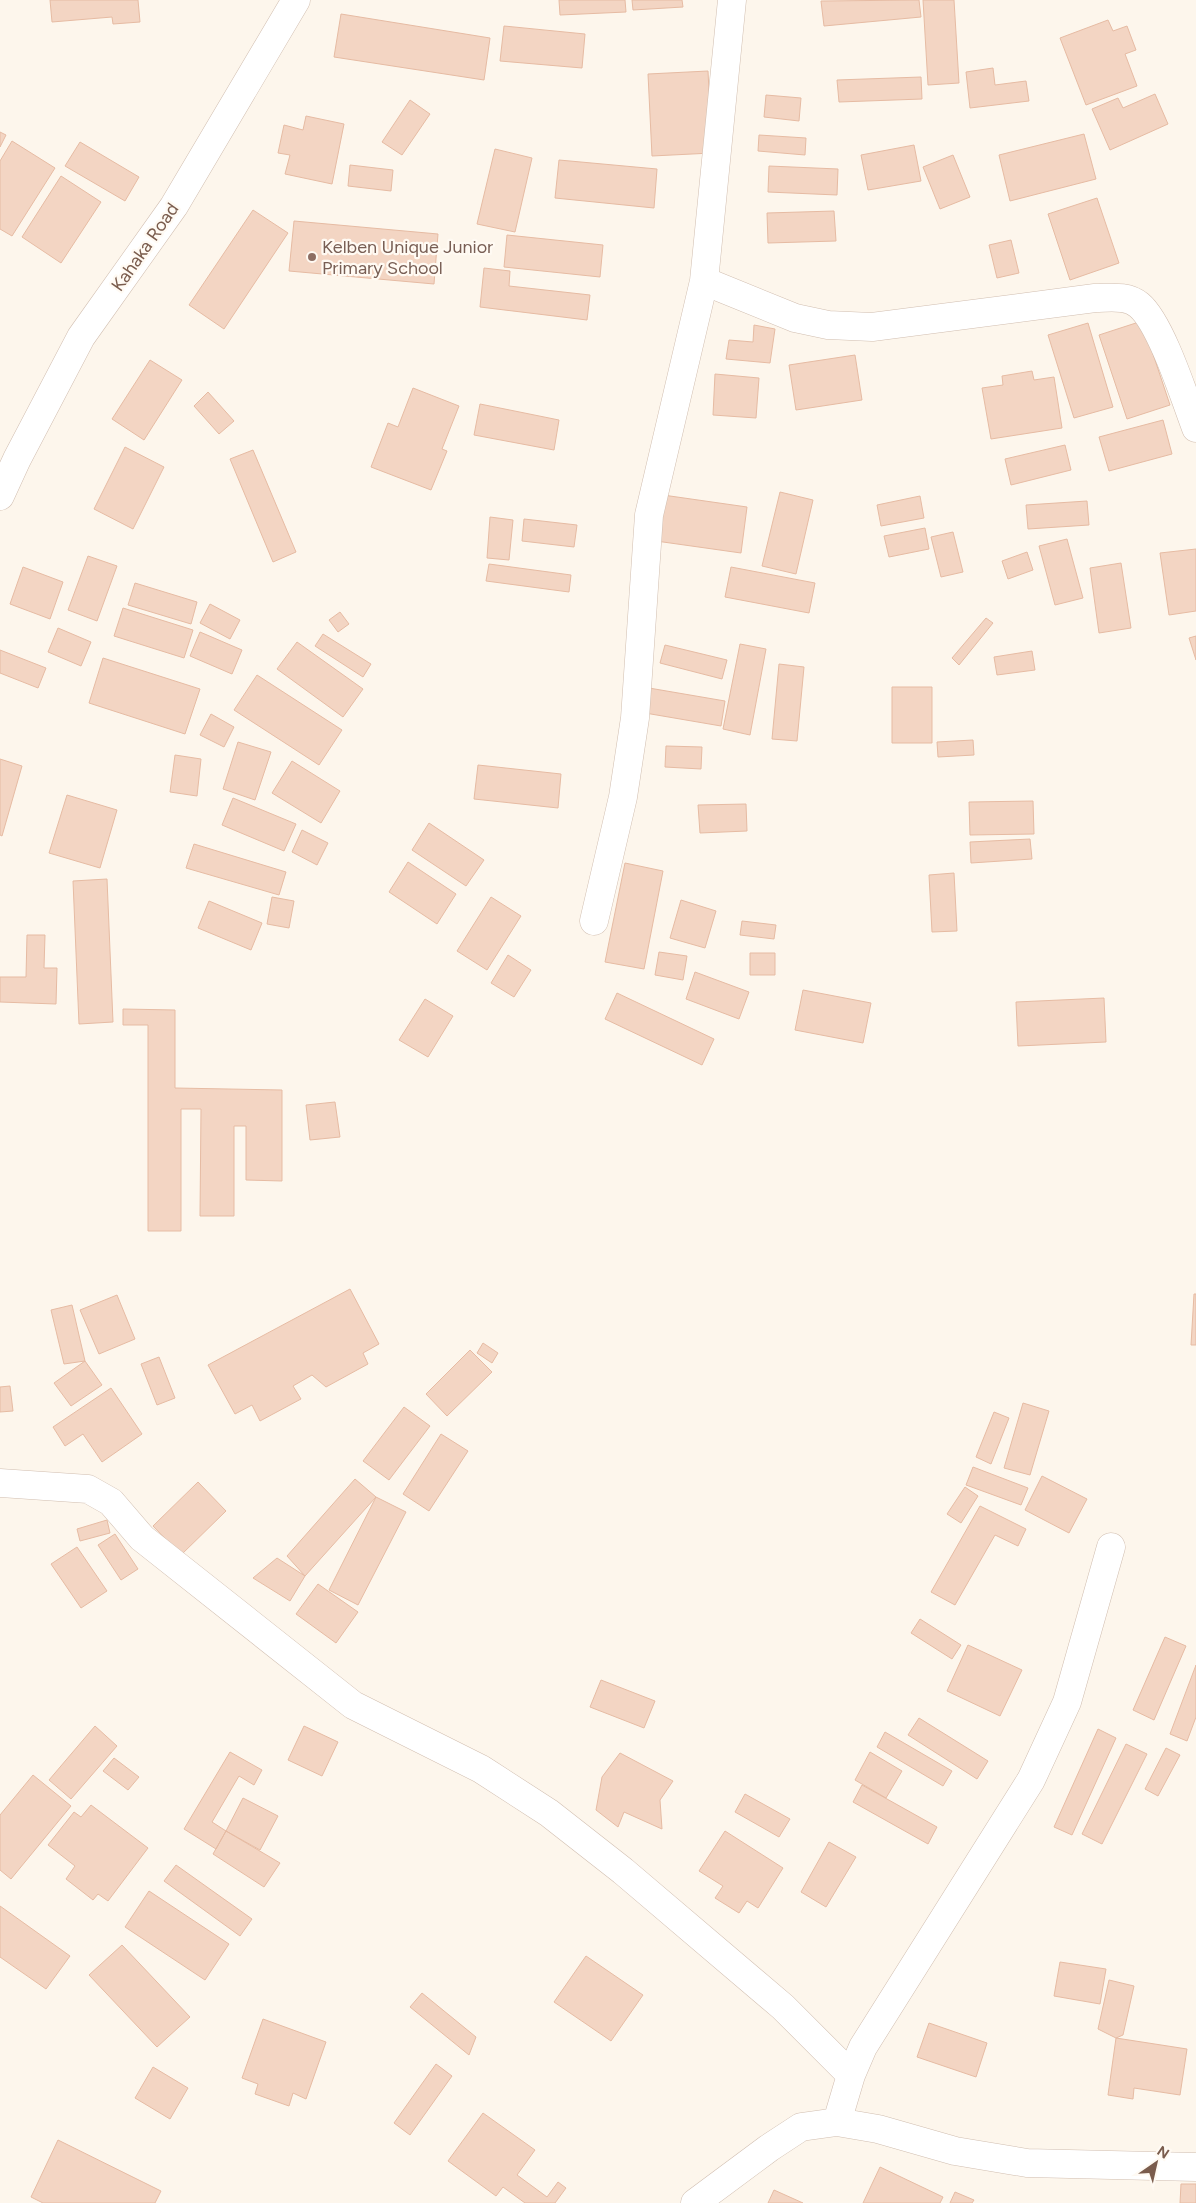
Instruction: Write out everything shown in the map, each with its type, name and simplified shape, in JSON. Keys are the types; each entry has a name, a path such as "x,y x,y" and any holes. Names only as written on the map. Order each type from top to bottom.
{"street":[{"name":"Kahaka Road","path":"0,496 17,459 81,337 174,206 296,0"},
{"path":"594,921 623,797 635,718 649,515 704,281 732,0"},
{"path":"704,281 796,318 828,325 872,327 1095,298 1124,298 1140,305 1158,331 1196,428"},
{"path":"0,1483 88,1489 111,1502 142,1538 352,1706 481,1769 549,1812 623,1871 783,2007 851,2075"},
{"path":"838,2122 851,2075 863,2047 1031,1780 1067,1702 1111,1547"},
{"path":"695,2203 769,2148 801,2127 838,2122 878,2129 955,2151 1027,2163 1196,2167"}],"building":[{"path":"50,0 138,0 140,22 113,24 112,17 52,22"},
{"path":"559,0 625,0 626,12 560,15"},
{"path":"632,0 682,0 683,7 633,10"},
{"path":"919,0 921,17 824,26 821,1"},
{"path":"923,0 954,0 959,83 928,85"},
{"path":"341,14 490,38 484,80 334,57"},
{"path":"1108,20 1113,31 1127,26 1136,50 1125,54 1137,86 1086,105 1060,38"},
{"path":"504,26 585,34 582,68 500,61"},
{"path":"993,68 995,85 1026,81 1029,101 970,108 966,72"},
{"path":"708,71 712,153 652,156 648,74"},
{"path":"921,77 922,99 839,102 837,80"},
{"path":"1155,94 1168,124 1110,150 1092,109 1118,98 1123,108"},
{"path":"766,95 801,98 799,121 764,117"},
{"path":"410,100 430,114 402,155 382,142"},
{"path":"306,116 344,124 332,184 285,174 290,155 278,153 284,125 303,130"},
{"path":"0,132 6,135 0,147"},
{"path":"1084,134 1096,179 1010,201 999,155"},
{"path":"759,135 806,138 805,155 758,151"},
{"path":"12,141 55,168 12,236 0,229 0,161"},
{"path":"80,142 139,177 125,201 65,166"},
{"path":"914,145 921,181 868,190 861,155"},
{"path":"495,149 532,158 515,232 477,224"},
{"path":"953,155 970,197 940,209 923,167"},
{"path":"559,160 657,169 654,208 555,198"},
{"path":"350,165 393,170 391,191 348,186"},
{"path":"769,166 838,169 837,195 768,192"},
{"path":"61,176 101,202 61,263 22,237"},
{"path":"1097,198 1119,263 1070,280 1048,214"},
{"path":"253,210 288,233 224,329 189,305"},
{"path":"834,211 836,241 768,243 767,213"},
{"path":"294,221 438,234 434,284 289,271"},
{"path":"507,235 603,245 600,277 504,267"},
{"path":"1011,240 1019,273 997,278 989,245"},
{"path":"484,268 510,271 509,286 590,295 587,320 480,307"},
{"path":"1142,321 1170,405 1127,419 1099,335"},
{"path":"1088,323 1113,407 1074,418 1048,335"},
{"path":"754,325 775,329 770,363 726,359 729,340 753,342"},
{"path":"855,355 862,400 796,410 789,365"},
{"path":"150,360 182,380 144,440 112,419"},
{"path":"1032,371 1034,380 1054,377 1062,428 991,439 982,388 1003,385 1002,376"},
{"path":"715,374 759,378 756,418 713,415"},
{"path":"413,388 459,406 442,449 447,451 431,490 371,467 388,423 398,427"},
{"path":"208,392 234,421 219,434 194,406"},
{"path":"480,404 559,420 554,450 474,435"},
{"path":"1163,420 1172,454 1109,471 1099,437"},
{"path":"1065,445 1071,470 1011,485 1005,459"},
{"path":"125,447 164,467 133,529 94,509"},
{"path":"253,450 296,552 273,562 230,459"},
{"path":"780,492 813,500 796,574 762,566"},
{"path":"663,495 747,507 741,553 656,541"},
{"path":"920,496 924,518 881,526 877,505"},
{"path":"1087,501 1089,525 1028,529 1026,505"},
{"path":"490,517 513,520 509,560 487,558"},
{"path":"524,519 577,525 574,547 522,541"},
{"path":"925,528 929,549 889,557 884,536"},
{"path":"953,532 963,572 941,577 931,537"},
{"path":"1067,539 1083,598 1055,605 1039,546"},
{"path":"1196,549 1196,611 1169,615 1160,553"},
{"path":"1027,552 1033,570 1008,579 1002,561"},
{"path":"88,556 117,566 97,621 68,610"},
{"path":"1121,563 1131,628 1099,633 1090,568"},
{"path":"489,564 571,575 569,592 486,581"},
{"path":"23,567 63,582 50,619 10,604"},
{"path":"731,567 815,583 809,613 725,597"},
{"path":"135,583 197,602 191,624 128,605"},
{"path":"210,604 240,620 230,639 200,623"},
{"path":"123,608 193,630 184,658 114,636"},
{"path":"340,612 349,624 338,632 329,620"},
{"path":"986,618 993,623 959,665 952,658"},
{"path":"58,628 91,642 81,666 48,652"},
{"path":"200,632 242,650 232,674 190,656"},
{"path":"323,634 371,664 363,677 315,646"},
{"path":"1196,636 1196,660 1189,638"},
{"path":"297,642 363,689 343,717 277,669"},
{"path":"740,644 766,649 750,735 723,729"},
{"path":"665,645 727,660 722,679 660,663"},
{"path":"0,650 46,668 38,688 0,673"},
{"path":"1032,651 1035,670 997,675 994,657"},
{"path":"103,658 200,689 185,734 89,703"},
{"path":"779,664 804,667 797,741 772,739"},
{"path":"257,675 342,730 319,765 234,710"},
{"path":"892,687 932,687 932,743 892,743"},
{"path":"649,688 725,701 721,726 645,713"},
{"path":"211,714 234,727 224,747 200,735"},
{"path":"973,740 974,755 938,757 937,742"},
{"path":"238,742 271,752 255,800 223,789"},
{"path":"666,746 702,747 701,769 665,767"},
{"path":"175,755 201,759 197,796 170,792"},
{"path":"0,759 22,766 2,836 0,835"},
{"path":"292,761 340,791 321,823 272,793"},
{"path":"478,765 561,774 558,808 474,799"},
{"path":"67,795 117,810 100,868 49,853"},
{"path":"233,798 296,824 284,851 222,825"},
{"path":"1033,801 1034,834 970,835 969,802"},
{"path":"746,804 747,831 700,833 698,805"},
{"path":"429,823 484,860 466,886 412,850"},
{"path":"302,830 328,843 317,865 292,852"},
{"path":"1030,839 1032,859 971,863 970,842"},
{"path":"194,844 286,872 279,895 186,868"},
{"path":"408,862 456,894 437,924 389,892"},
{"path":"625,863 663,871 644,969 605,962"},
{"path":"954,873 957,931 932,932 929,875"},
{"path":"107,879 113,1022 79,1024 73,881"},
{"path":"272,897 294,901 289,928 267,924"},
{"path":"491,897 521,916 487,970 457,951"},
{"path":"681,900 716,911 705,948 670,938"},
{"path":"209,901 262,923 251,950 198,928"},
{"path":"742,921 776,925 774,939 740,935"},
{"path":"27,935 45,935 44,968 57,968 56,1004 0,1002 0,977 26,977"},
{"path":"659,952 687,956 683,980 655,975"},
{"path":"750,953 775,953 775,975 750,975"},
{"path":"508,955 531,970 514,997 491,983"},
{"path":"695,972 749,992 739,1019 686,999"},
{"path":"803,990 871,1003 863,1043 795,1030"},
{"path":"617,993 714,1039 702,1065 605,1019"},
{"path":"1104,998 1106,1042 1018,1046 1016,1002"},
{"path":"425,999 453,1016 428,1057 399,1040"},
{"path":"123,1009 175,1010 175,1088 282,1090 282,1181 246,1180 246,1126 234,1126 234,1216 200,1216 201,1109 181,1109 181,1231 148,1231 148,1025 123,1025"},
{"path":"335,1102 340,1137 310,1140 306,1105"},
{"path":"350,1289 379,1344 363,1353 368,1364 326,1387 312,1375 293,1386 301,1399 260,1421 252,1405 235,1414 208,1365"},
{"path":"1194,1294 1196,1294 1196,1345 1191,1345"},
{"path":"117,1295 135,1339 99,1354 80,1310"},
{"path":"72,1305 85,1361 64,1364 51,1310"},
{"path":"483,1343 498,1353 492,1363 477,1353"},
{"path":"470,1350 492,1372 447,1416 426,1394"},
{"path":"159,1357 175,1398 157,1405 141,1364"},
{"path":"85,1361 102,1385 71,1406 54,1383"},
{"path":"10,1386 13,1411 0,1412 0,1387"},
{"path":"111,1388 142,1434 102,1462 83,1434 65,1446 53,1427"},
{"path":"1023,1403 1049,1411 1030,1475 1004,1468"},
{"path":"404,1407 430,1426 389,1480 363,1461"},
{"path":"994,1412 1009,1418 991,1464 976,1457"},
{"path":"441,1434 468,1451 429,1511 403,1494"},
{"path":"973,1467 1028,1488 1021,1505 966,1485"},
{"path":"1042,1476 1087,1499 1069,1533 1025,1510"},
{"path":"355,1479 376,1497 305,1576 287,1556"},
{"path":"198,1482 226,1511 181,1555 153,1526"},
{"path":"965,1487 978,1496 961,1523 947,1514"},
{"path":"376,1497 406,1512 358,1605 329,1590"},
{"path":"980,1506 1026,1529 1018,1546 995,1535 955,1605 931,1592"},
{"path":"107,1520 110,1533 80,1541 77,1529"},
{"path":"115,1534 138,1569 121,1580 98,1545"},
{"path":"77,1547 107,1591 81,1608 51,1564"},
{"path":"277,1558 305,1576 290,1601 253,1578"},
{"path":"318,1584 358,1612 336,1643 296,1614"},
{"path":"920,1619 961,1645 952,1659 911,1633"},
{"path":"1165,1637 1186,1646 1154,1720 1133,1710"},
{"path":"968,1645 1022,1670 1000,1716 947,1691"},
{"path":"1196,1665 1196,1717 1187,1741 1170,1734"},
{"path":"601,1680 655,1701 644,1728 590,1707"},
{"path":"919,1718 988,1761 977,1779 908,1735"},
{"path":"95,1726 117,1746 71,1799 49,1780"},
{"path":"304,1726 338,1742 322,1776 288,1760"},
{"path":"1098,1729 1116,1738 1072,1835 1054,1827"},
{"path":"885,1732 952,1771 943,1786 877,1747"},
{"path":"1126,1744 1147,1754 1102,1844 1082,1834"},
{"path":"1166,1748 1180,1755 1158,1796 1145,1789"},
{"path":"230,1752 262,1770 254,1785 239,1776 212,1822 226,1831 216,1849 184,1829"},
{"path":"870,1752 902,1771 886,1798 855,1780"},
{"path":"620,1753 673,1781 660,1800 662,1829 624,1812 618,1827 596,1810 602,1777"},
{"path":"114,1758 139,1777 128,1790 103,1771"},
{"path":"33,1775 71,1806 11,1879 0,1870 0,1815"},
{"path":"862,1785 937,1827 928,1844 853,1802"},
{"path":"745,1794 790,1819 779,1837 735,1812"},
{"path":"243,1798 278,1816 260,1850 226,1831"},
{"path":"91,1805 148,1848 108,1901 98,1894 93,1900 66,1879 75,1866 48,1845 74,1812 81,1817"},
{"path":"226,1831 280,1863 264,1887 213,1854"},
{"path":"725,1831 783,1868 758,1908 747,1901 739,1913 715,1898 723,1886 699,1871"},
{"path":"829,1842 856,1857 826,1907 801,1892"},
{"path":"176,1865 252,1919 240,1936 164,1881"},
{"path":"149,1891 229,1944 205,1980 125,1927"},
{"path":"0,1906 70,1956 46,1989 0,1957"},
{"path":"122,1945 190,2017 157,2047 89,1975"},
{"path":"586,1956 643,1995 611,2041 554,2002"},
{"path":"1060,1962 1106,1969 1100,2004 1054,1996"},
{"path":"1109,1980 1134,1986 1123,2035 1116,2038 1098,2029"},
{"path":"422,1993 476,2037 469,2055 410,2007"},
{"path":"263,2019 326,2042 306,2099 293,2093 289,2106 255,2094 258,2084 242,2078"},
{"path":"929,2023 987,2043 976,2077 917,2057"},
{"path":"1116,2038 1187,2049 1180,2095 1134,2088 1133,2099 1108,2095"},
{"path":"436,2064 452,2076 410,2135 394,2123"},
{"path":"153,2067 188,2088 170,2119 135,2098"},
{"path":"483,2113 535,2150 517,2175 547,2197 558,2182 566,2188 555,2203 525,2203 503,2187 496,2196 448,2161"},
{"path":"58,2140 161,2191 155,2203 43,2203 31,2197"},
{"path":"880,2167 943,2197 940,2203 863,2203"},
{"path":"1181,2184 1196,2184 1196,2203 1180,2203"},
{"path":"774,2190 803,2203 768,2203"},
{"path":"955,2192 974,2200 972,2203 950,2203"}],"place":[{"name":"Kelben Unique Junior Primary School","path":"312,257"}]}
